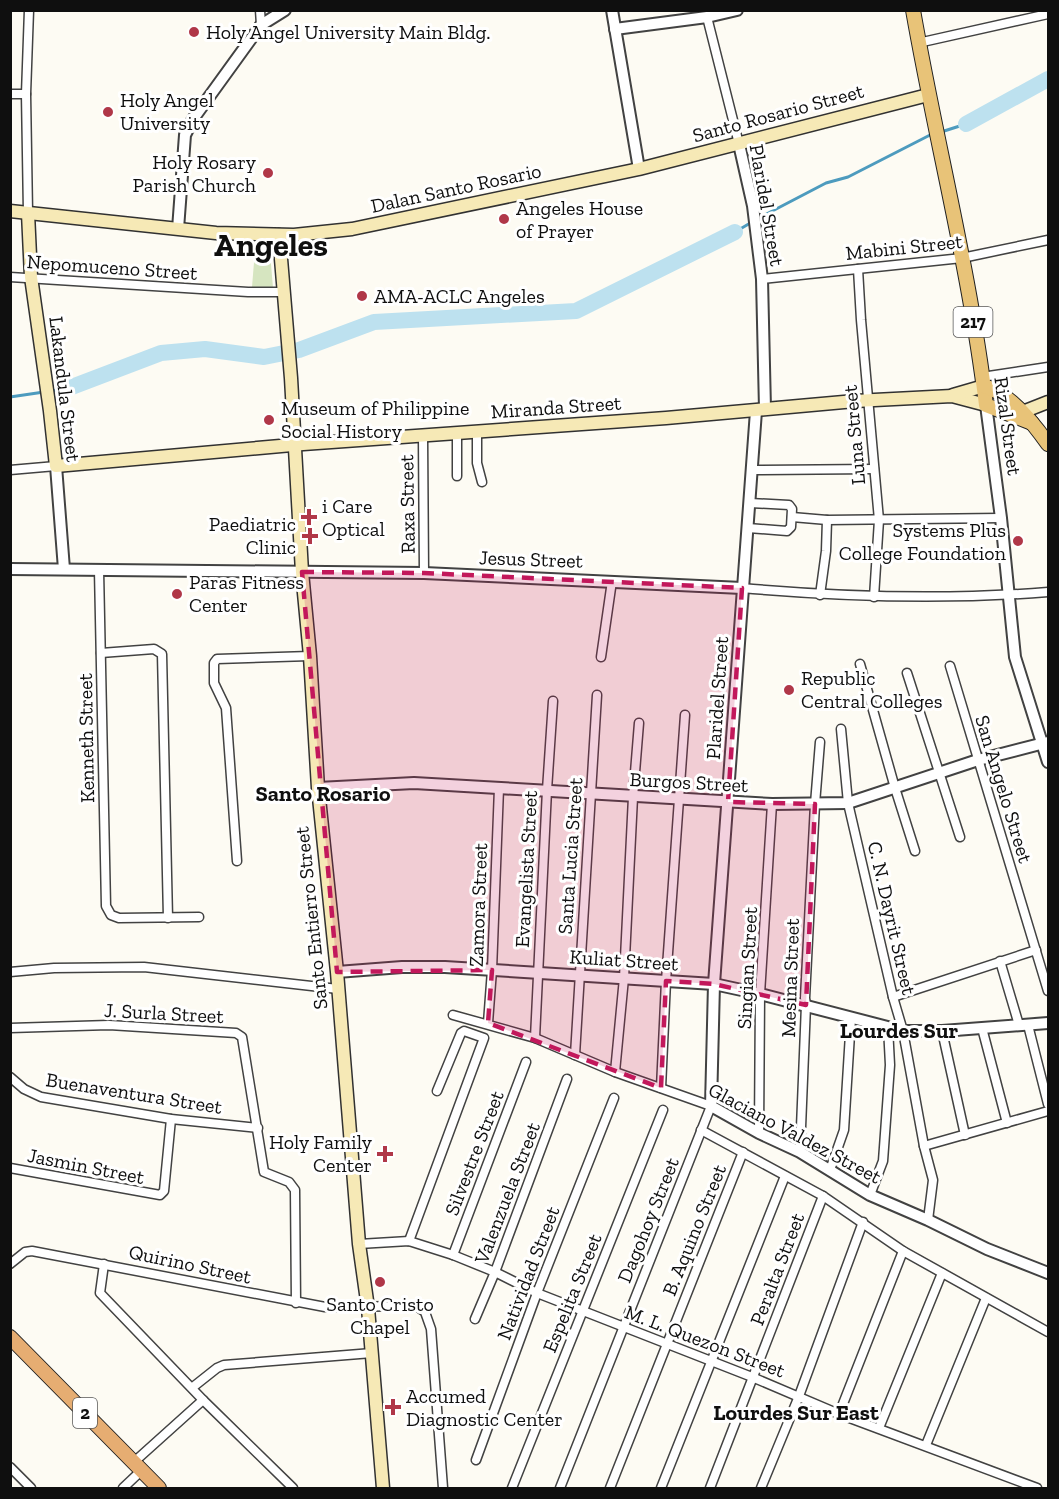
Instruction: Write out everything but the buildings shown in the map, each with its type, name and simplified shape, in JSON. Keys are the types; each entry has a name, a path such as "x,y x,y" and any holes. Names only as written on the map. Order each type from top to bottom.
{"highway":[{"name":"2","path":"10,1337 159,1488"}],"main road":[{"name":"217","path":"913,10 928,94"},
{"name":"Santo Rosario Street","path":"639,169 928,94"},
{"name":"Rizal Street","path":"928,94 962,258 986,405"},
{"name":"Dalan Santo Rosario","path":"279,235 352,229 639,169"},
{"path":"10,211 216,233 279,235"},
{"name":"Lakandula Street","path":"28,213 31,277 56,466"},
{"name":"Santo Entierro Street","path":"279,235 291,378 318,788 337,972 359,1244 368,1308 382,1488"},
{"path":"983,382 997,392 1017,414"},
{"name":"Miranda Street","path":"952,396 983,382"},
{"name":"Miranda Street","path":"56,466 294,445 457,435 868,401 952,396 986,405"},
{"path":"1017,414 1048,402"},
{"path":"986,405 1017,414 1032,423 1048,444"}],"street":[{"path":"28,213 27,94 30,10"},
{"path":"260,10 261,25"},
{"path":"178,229 185,135 193,119 261,25 285,10"},
{"path":"612,10 639,169"},
{"path":"615,29 737,10"},
{"name":"Plaridel Street","path":"701,1130 711,1106 714,984 742,588 752,470 760,410 762,279 753,206 706,14"},
{"path":"918,43 1024,14 1048,14"},
{"path":"10,94 27,94"},
{"name":"Mabini Street","path":"762,279 962,258 1048,240"},
{"name":"Luna Street","path":"858,269 879,520 874,597"},
{"name":"Nepomuceno Street","path":"10,277 249,292 282,292"},
{"path":"983,382 1048,367"},
{"name":"Rizal Street","path":"986,405 1001,518 1015,657 1046,743 1048,762"},
{"path":"477,432 477,463 482,482"},
{"path":"457,435 457,476"},
{"name":"Raxa Street","path":"423,436 424,573"},
{"path":"10,470 56,466"},
{"name":"Lakandula Street","path":"56,466 64,569"},
{"path":"752,470 874,469"},
{"path":"748,528 787,531 791,527 792,518 792,508 789,505 750,503"},
{"path":"792,518 879,520 1001,518"},
{"path":"820,595 827,520"},
{"name":"Jesus Street","path":"10,569 424,573 612,581 874,597 1008,595 1048,592"},
{"name":"Kenneth Street","path":"99,570 106,906 111,915 115,917 168,918"},
{"path":"601,657 612,581"},
{"path":"101,653 154,649 162,654 168,918 199,917"},
{"path":"237,861 226,708 214,683 214,663 217,659 310,656"},
{"path":"860,664 915,851"},
{"name":"San Angelo Street","path":"950,666 1048,991"},
{"path":"907,673 960,837"},
{"name":"Santa Lucia Street","path":"575,1055 597,695"},
{"name":"Evangelista Street","path":"535,1038 546,790 553,701"},
{"path":"661,1088 666,981 678,799 685,743 685,715"},
{"path":"615,1072 624,978 639,723"},
{"name":"C. N. Dayrit Street","path":"841,729 848,803 903,1031 924,1146 933,1180 928,1220"},
{"name":"Mesina Street","path":"800,1152 805,998 820,742"},
{"name":"Burgos Street","path":"318,788 414,783 728,802 848,803 978,760 1046,743"},
{"name":"Zamora Street","path":"488,1023 499,788"},
{"name":"Singian Street","path":"759,1133 760,994 772,804"},
{"path":"893,996 1036,950"},
{"path":"1000,961 1048,1104"},
{"path":"10,972 54,968 144,967 338,989"},
{"name":"Kuliat Street","path":"337,972 402,967 492,970 714,984 806,1005 903,1031 942,1031 1048,1023"},
{"name":"Glaciano Valdez Street","path":"453,1015 535,1038 615,1072 711,1106 759,1133 800,1152 870,1195 928,1220 987,1250 1048,1273"},
{"path":"830,1170 844,1130 851,1018"},
{"name":"J. Surla Street","path":"10,1028 109,1025 239,1034 244,1043 265,1174 289,1182 295,1190 296,1303"},
{"path":"870,1195 883,1161 890,1065 888,1027"},
{"path":"982,1028 1007,1123"},
{"path":"942,1031 965,1135"},
{"path":"409,1241 484,1038 461,1033 437,1091"},
{"name":"Silvestre Street","path":"453,1255 526,1062"},
{"name":"Buenaventura Street","path":"10,1077 24,1089 41,1097 171,1119 258,1128"},
{"name":"Valenzuela Street","path":"475,1319 495,1272 567,1079"},
{"name":"Natividad Street","path":"476,1460 537,1293 614,1098"},
{"name":"Espelita Street","path":"512,1488 663,1110"},
{"path":"924,1146 1048,1111"},
{"name":"Jasmin Street","path":"10,1168 155,1196 160,1195 164,1191 171,1119"},
{"path":"701,1130 823,1196 903,1251 1048,1332"},
{"name":"Dagohoy Street","path":"560,1488 701,1130"},
{"name":"B. Aquino Street","path":"610,1488 743,1152"},
{"path":"662,1488 785,1176"},
{"name":"Peralta Street","path":"710,1488 823,1196"},
{"path":"761,1488 799,1396 863,1222"},
{"name":"M. L. Quezon Street","path":"359,1244 409,1241 453,1255 495,1272 537,1293 624,1328 1037,1488"},
{"name":"Quirino Street","path":"10,1264 25,1252 32,1251 296,1303 325,1307 416,1306 425,1312 431,1329 443,1488"},
{"path":"839,1413 903,1251"},
{"path":"104,1264 100,1293 203,1400 293,1488"},
{"path":"879,1428 942,1273"},
{"path":"926,1445 986,1298"},
{"path":"193,1388 224,1365 372,1353"},
{"path":"123,1488 138,1466 203,1400"},
{"path":"10,1467 31,1488"}],"highlighted area":[{"path":"302,572 424,573 742,588 728,802 815,804 806,1005 714,984 666,981 661,1088 488,1023 492,970 337,972"}],"green space":[{"path":"255,250 270,252 273,288 252,287"}],"waterway":[{"path":"966,124 1048,79"},
{"path":"941,132 966,124"},
{"path":"757,219 826,183 848,177 932,134"},
{"path":"735,232 752,222"},
{"path":"69,388 161,353 205,349 264,357 299,350 374,322 576,311 735,232"},
{"path":"51,391 69,388"},
{"path":"10,397 44,392"}],"place":[{"name":"Holy Angel University Main Bldg.","path":"194,32"},
{"name":"Holy Angel University","path":"108,112"},
{"name":"Holy Rosary Parish Church","path":"268,173"},
{"name":"Angeles House of Prayer","path":"504,219"},
{"name":"AMA-ACLC Angeles","path":"362,296"},
{"name":"Museum of Philippine Social History","path":"269,420"},
{"name":"i Care Optical","path":"309,517"},
{"name":"Paediatric Clinic","path":"310,536"},
{"name":"Systems Plus College Foundation","path":"1018,541"},
{"name":"Paras Fitness Center","path":"177,594"},
{"name":"Republic Central Colleges","path":"789,690"},
{"name":"Holy Family Center","path":"385,1154"},
{"name":"Santo Cristo Chapel","path":"380,1282"},
{"name":"Accumed Diagnostic Center","path":"393,1407"}],"district":[{"name":"Angeles","path":"271,245"},
{"name":"Santo Rosario","path":"323,793"},
{"name":"Lourdes Sur","path":"899,1030"},
{"name":"Lourdes Sur East","path":"796,1412"}]}
